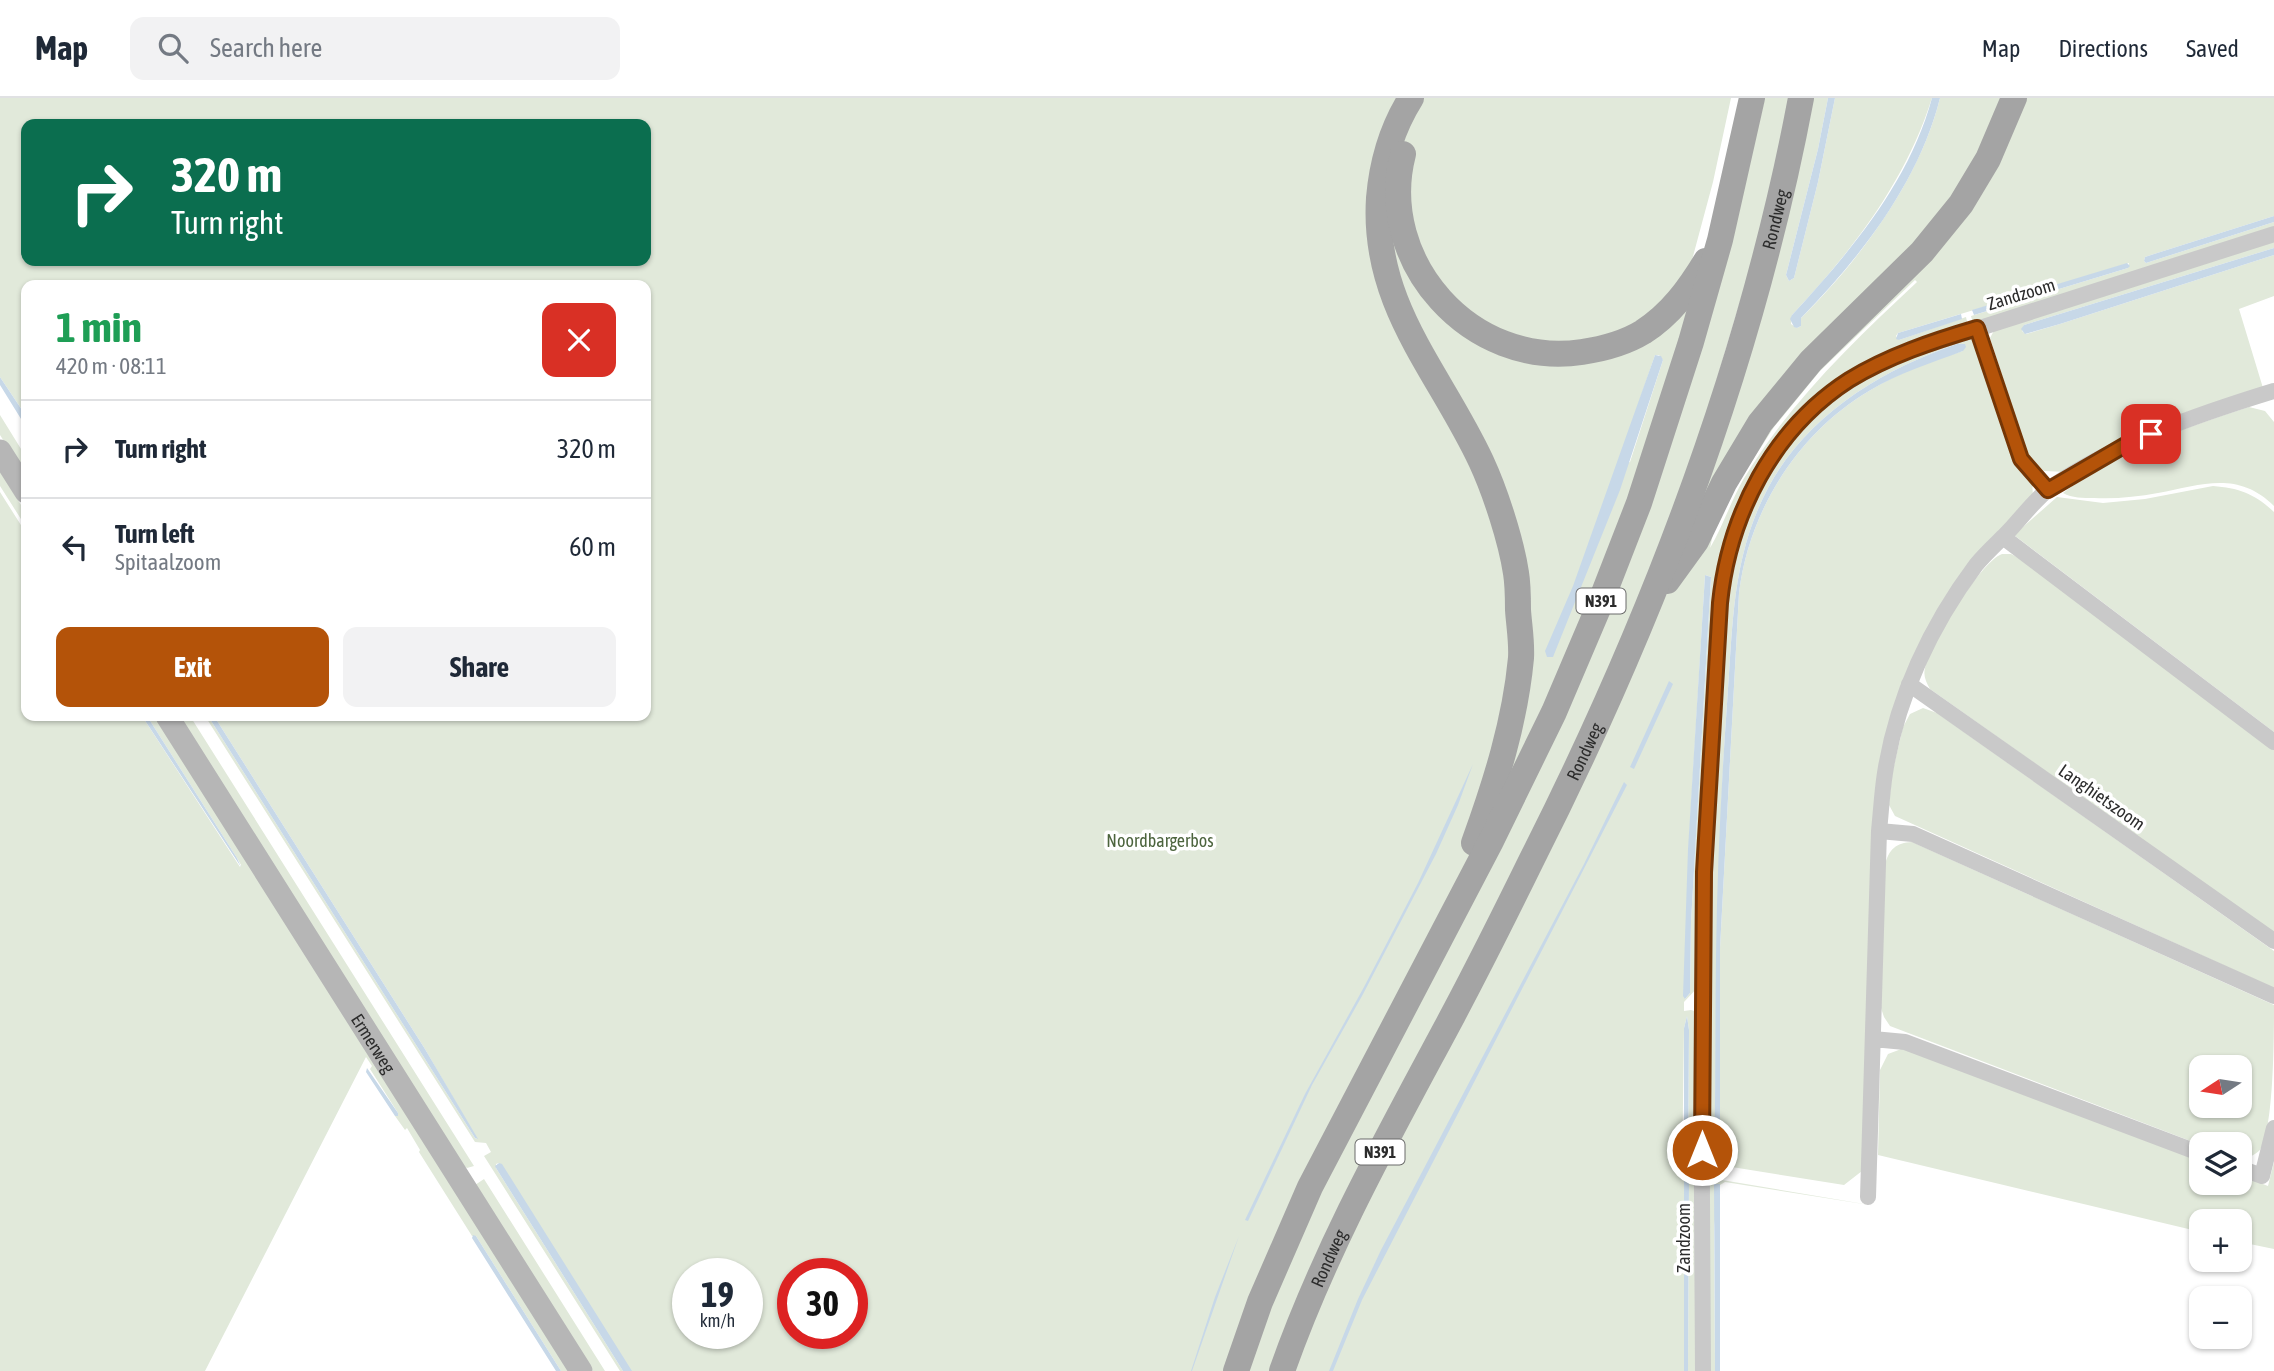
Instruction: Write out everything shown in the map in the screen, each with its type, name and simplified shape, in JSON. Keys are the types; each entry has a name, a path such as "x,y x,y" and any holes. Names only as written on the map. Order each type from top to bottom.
{"main road":[{"name":"N391","path":"1411,98 1392,137 1381,179 1378,222 1380,250 1402,318 1470,441 1494,492 1516,573 1521,656 1509,738 1496,783 1439,943"},
{"name":"N391","path":"1427,98 1408,137 1398,177 1401,221 1417,268 1439,300 1475,330 1533,352 1558,355 1601,350 1640,334 1666,316 1687,291 1720,240"},
{"name":"N391","path":"1236,1371 1260,1302 1310,1187 1373,1063 1439,943 1554,712 1597,611 1654,456 1691,342 1720,240 1752,98"},
{"name":"Rondweg","path":"1282,1371 1300,1320 1337,1238 1566,792 1649,605 1715,421 1751,309 1789,162 1801,98"},
{"name":"N391","path":"1649,605 1696,541 1724,483 1760,423 1811,361 1922,252 1961,204 1988,159 2014,98"}],"street":[{"name":"Zandzoom","path":"1703,1371 1704,872 1720,603 1723,575 1731,545 1742,510 1760,474 1785,438 1813,408 1848,381 1905,352 2274,234"},
{"path":"1977,328 2021,459 2048,490"},
{"path":"1868,1197 1879,831 1885,772 1909,684 1927,644 1978,563 2048,490 2127,444 2176,424 2273,394"},
{"path":"0,450 21,484"},
{"path":"2003,537 2274,742"},
{"name":"Langhietszoom","path":"1909,684 2274,941"},
{"name":"Ermerweg","path":"170,721 581,1371"},
{"path":"1879,831 1913,834 2274,996"},
{"path":"1873,1039 1905,1042 2189,1148"},
{"path":"2252,1172 2262,1176 2274,1128"}],"green space":[{"name":"Noordbargerbos","path":"0,98 1731,98 1713,182 1688,275 1678,294 1662,312 1657,329 1693,296 1644,458 1669,449 1720,284 1765,98 1791,98 1756,248 1699,439 1725,431 1789,209 1813,98 1828,98 1786,275 1789,281 1794,278 1835,98 1932,98 1921,129 1892,187 1856,241 1792,315 1791,324 1797,328 1801,326 1801,318 1845,271 1885,217 1918,158 1940,98 2008,98 1978,166 1940,224 1905,263 1816,349 1757,419 1747,450 1721,502 1760,435 1795,389 1824,357 1922,263 1951,229 1986,176 2021,98 2274,98 2274,216 2145,257 2144,261 2146,263 2274,222 2274,229 1973,324 1971,316 2128,268 2129,263 1898,333 1896,336 1899,340 1966,317 1968,326 1893,351 1831,388 1803,412 1779,439 1758,468 1741,500 1728,534 1715,607 1701,852 1698,987 1684,1002 1684,1011 1698,1012 1697,1172 1688,1171 1687,1016 1684,1028 1684,1371 630,1371 499,1163 496,1164 623,1371 620,1371 484,1156 491,1152 486,1143 475,1142 208,721 211,721 477,1139 425,1049 217,721 651,721 651,280 21,280 21,408 0,377","holes":["1915,280 1917,282 1868,328 1780,425 1743,480 1710,548 1713,534 1734,489 1774,427 1820,371","1655,355 1659,355 1663,360 1630,462 1617,466","1705,575 1711,577 1691,922 1690,993 1685,999 1689,841"]},
{"path":"2274,240 2274,248 2024,325 2022,331 2026,334 2060,324 2274,255 2274,296 2239,309 2263,388 2155,423 2102,449 2067,472 2044,471 2028,456 1990,338 1996,327"},
{"path":"1967,336 1976,343 2032,479 2033,498 1992,538 1893,711 1862,1171 1844,1185 1707,1163 1708,895 1724,618 1736,547 1754,497 1788,444 1816,413 1870,374","holes":["1957,344 1963,351 1891,379 1843,409 1799,452 1781,477 1753,533 1739,593 1720,948 1719,1160 1714,1153 1723,760 1733,621 1740,567 1747,541 1768,488 1784,462 1803,438 1825,417 1849,398 1901,367"]},
{"path":"2249,407 2265,411 2274,422 2274,506 2247,488 2219,483 2118,498 2082,498 2063,493 2106,465 2152,442"},
{"path":"0,415 21,449 21,468 0,435"},
{"path":"0,471 21,505 21,519 0,486"},
{"path":"2213,486 2246,493 2274,512 2274,732 2014,535 2057,497 2103,503 2145,499"},
{"path":"0,492 21,525 21,721 145,721 240,867 237,858 150,721 158,721 570,1371 561,1371 476,1236 472,1236 407,1128 405,1130 395,1116 398,1113 370,1069 372,1066 366,1057 205,1371 0,1371"},
{"path":"2002,554 2011,554 2021,559 2274,750 2274,933 1930,689 1924,671 1936,642 1957,605 1981,572"},
{"path":"1923,708 1937,713 2274,951 2274,988 1895,816 1889,805 1892,774 1903,727 1910,714"},
{"path":"181,721 193,721 474,1166 467,1168 462,1165"},
{"path":"1912,842 2274,1005 2271,1103 2265,1139 2260,1150 2252,1155 2252,1132 2189,1132 2189,1140 1890,1026 1881,1008 1885,865 1897,845"},
{"path":"1904,1048 2189,1155 2189,1195 2252,1195 2252,1180 2268,1186 2274,1162 2274,1249 2252,1244 2252,1209 2189,1209 2189,1229 1878,1155 1880,1070 1888,1054"},
{"path":"484,1179 605,1371 593,1371 475,1185"},
{"path":"1716,1179 1876,1206 1725,1182 1720,1185 1714,1226 1715,1371 1707,1371 1707,1187"},
{"path":"1689,1180 1697,1182 1697,1371 1688,1371"}],"water":[{"path":"1828,98 1835,98 1818,182 1794,278 1789,281 1786,275"},
{"path":"1932,98 1940,98 1918,159 1903,188 1866,244 1801,318 1801,326 1794,327 1790,319 1792,315 1856,241 1893,187 1909,159"},
{"path":"2274,216 2274,222 2146,263 2144,261 2145,257"},
{"path":"2274,248 2274,255 2060,324 2025,334 2021,329 2024,325"},
{"path":"2127,263 2130,266 2128,268 1974,315 1972,310"},
{"path":"1961,314 1962,319 1896,339 1898,333"},
{"path":"1957,344 1965,344 1966,347 1963,351 1915,369 1869,391 1820,429 1781,477 1753,533 1739,593 1720,948 1720,1159 1716,1159 1716,957 1721,799 1733,621 1740,567 1747,541 1768,488 1784,462 1803,438 1825,417 1849,398 1901,367"},
{"path":"1655,355 1661,356 1663,360 1620,490 1553,657 1547,657 1545,651 1573,586"},
{"path":"0,377 21,408 21,419 0,385"},
{"path":"1705,575 1711,577 1691,922 1690,993 1685,999 1688,849"},
{"path":"1669,681 1673,684 1634,769 1630,767"},
{"path":"145,721 150,721 241,867"},
{"path":"211,721 217,721 425,1049 478,1139"},
{"path":"1473,764 1436,854 1312,1085 1248,1221 1245,1220 1305,1094 1418,883"},
{"path":"1624,782 1627,785 1362,1300 1333,1371 1329,1371 1381,1250 1584,864"},
{"path":"1687,1016 1688,1171 1684,1170 1684,1028"},
{"path":"367,1068 398,1116 395,1116 366,1072"},
{"path":"499,1163 632,1371 623,1371 496,1168"},
{"path":"1684,1178 1689,1180 1688,1371 1684,1371"},
{"path":"1714,1184 1720,1184 1720,1371 1715,1371"},
{"path":"473,1235 561,1371 556,1371 472,1238"},
{"path":"1239,1236 1192,1371 1191,1371 1215,1297"}],"route":[{"path":"1702,1150 1704,872 1720,603 1723,575 1731,545 1742,510 1760,474 1785,438 1813,408 1848,381 1905,352 1977,328 2021,459 2048,490 2127,444 2151,434"}]}
